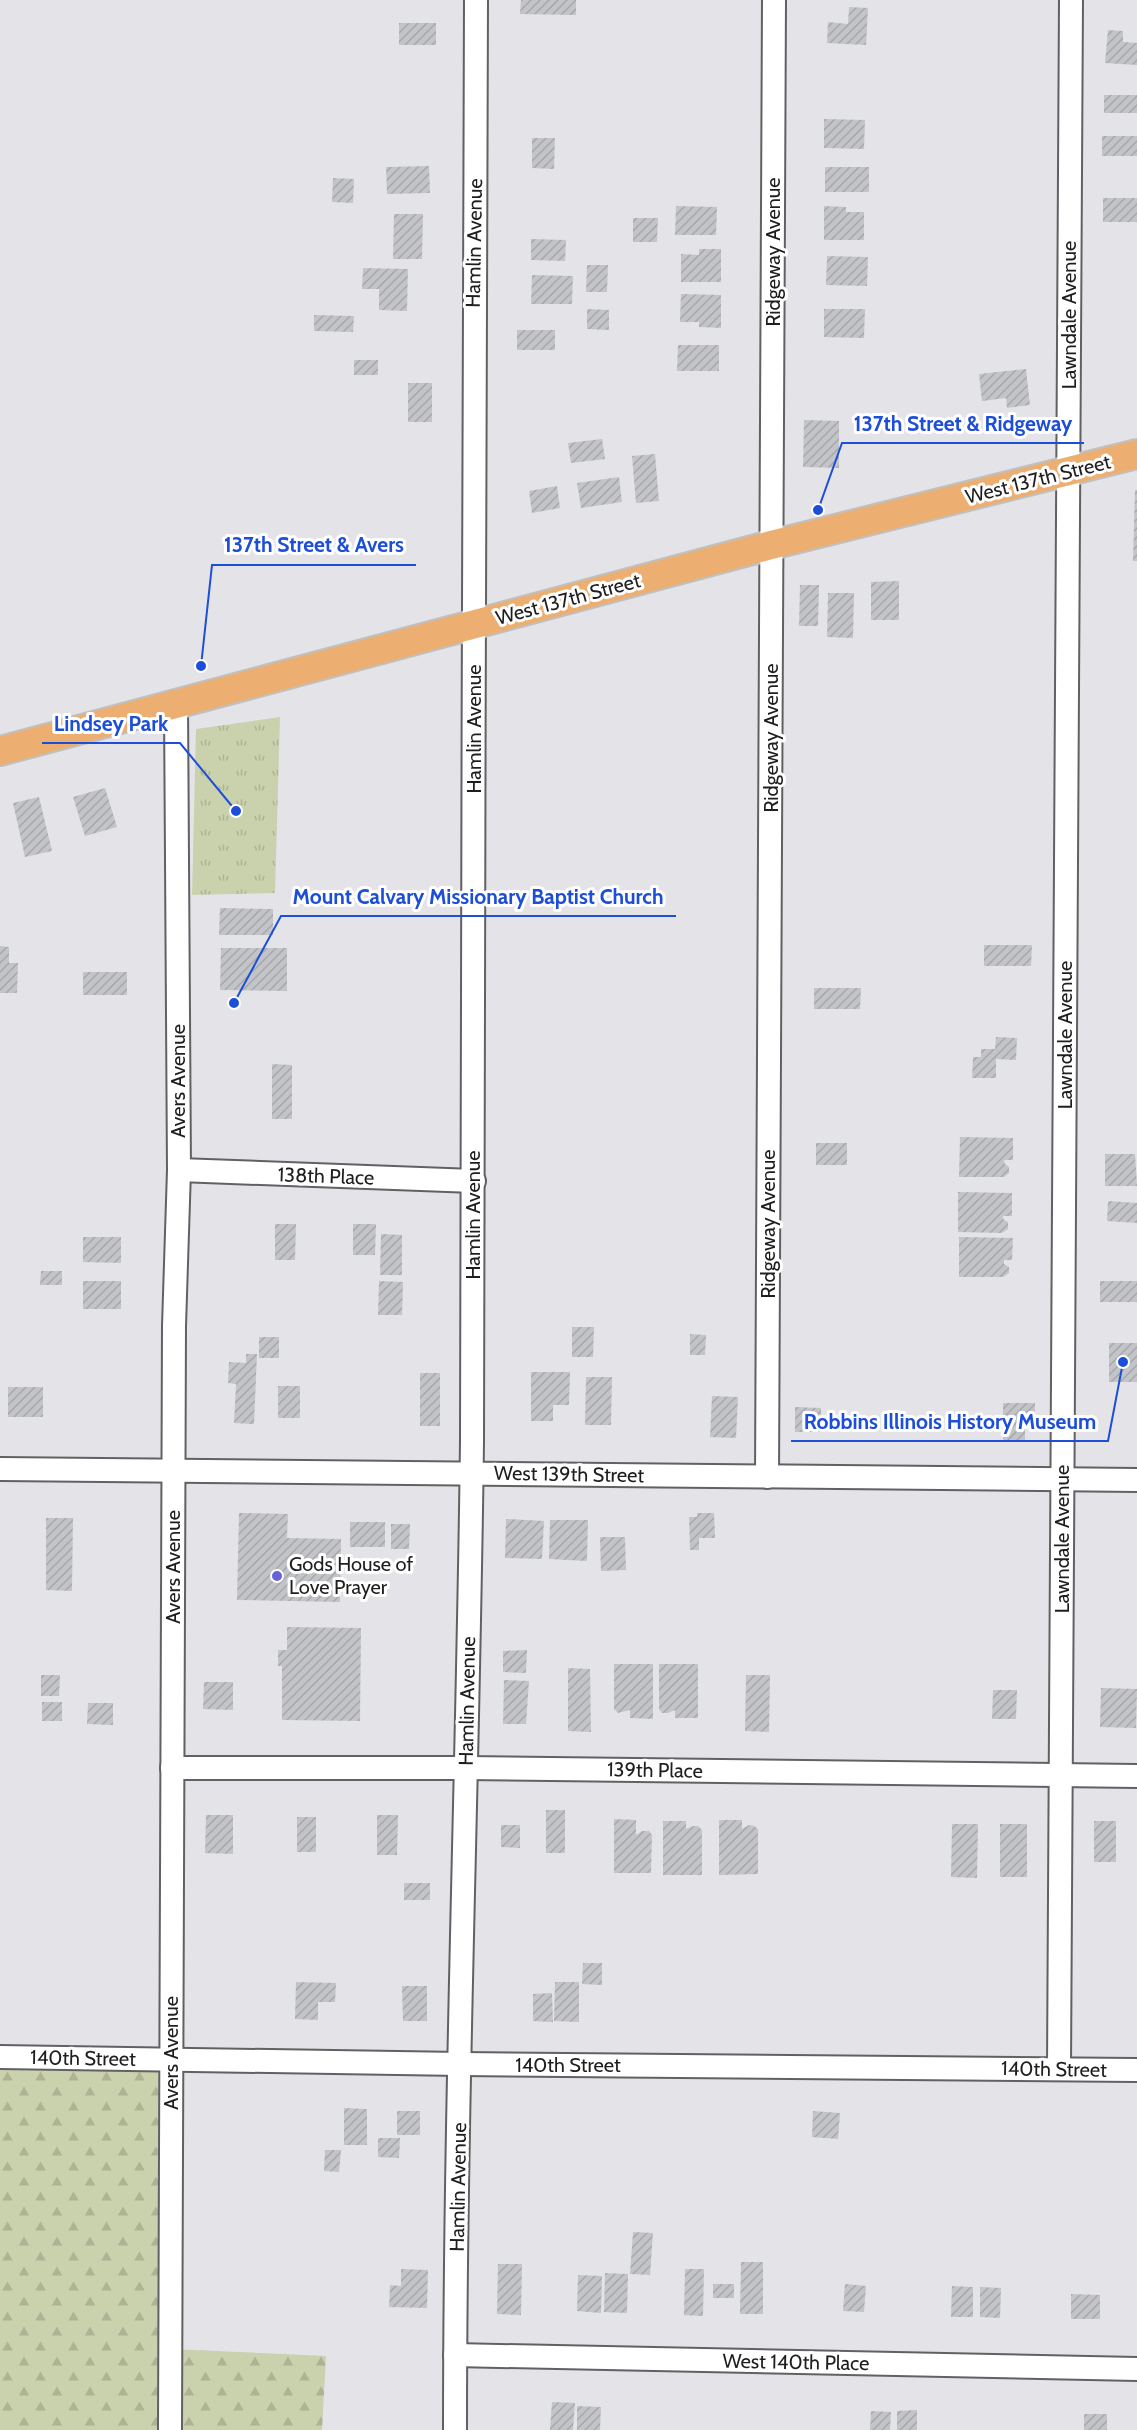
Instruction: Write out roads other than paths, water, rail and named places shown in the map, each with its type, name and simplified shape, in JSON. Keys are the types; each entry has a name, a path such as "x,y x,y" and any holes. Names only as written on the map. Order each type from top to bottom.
{"main road":[{"name":"West 137th Street","path":"0,751 771,545 1137,454"}],"street":[{"name":"Hamlin Avenue","path":"455,2430 474,1181 475,623 472,343 476,0"},
{"name":"Ridgeway Avenue","path":"767,1477 774,0"},
{"name":"Lawndale Avenue","path":"1059,2069 1071,0"},
{"name":"Avers Avenue","path":"170,2430 174,1326 179,1170 176,704"},
{"name":"138th Place","path":"179,1170 474,1181"},
{"name":"West 139th Street","path":"0,1468 1137,1480"},
{"name":"139th Place","path":"172,1768 465,1768 1137,1776"},
{"name":"140th Street","path":"0,2057 1137,2070"},
{"name":"West 140th Place","path":"455,2355 1137,2369"}],"place":[{"name":"137th Street & Ridgeway","path":"818,510"},
{"name":"137th Street & Avers","path":"201,666"},
{"name":"Lindsey Park","path":"236,811"},
{"name":"Mount Calvary Missionary Baptist Church","path":"234,1003"},
{"name":"Robbins Illinois History Museum","path":"1123,1362"},
{"name":"Gods House of Love Prayer","path":"277,1576"}]}
